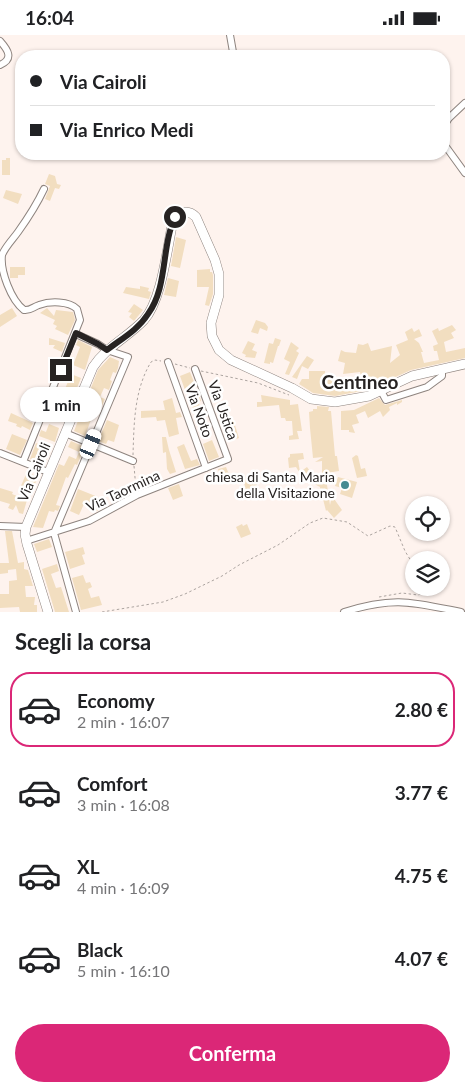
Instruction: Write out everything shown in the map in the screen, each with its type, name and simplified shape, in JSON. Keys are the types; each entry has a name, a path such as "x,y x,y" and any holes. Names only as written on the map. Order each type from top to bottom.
{"street":[{"path":"230,35 233,50"},
{"path":"0,41 8,51 9,57 6,63 0,65"},
{"path":"450,116 465,103"},
{"path":"450,152 465,173"},
{"path":"23,462 76,333 80,317 75,307 67,303 46,303 28,311 24,310 8,291 3,275 1,259 4,252 30,215 44,189"},
{"name":"Via Cairoli","path":"48,612 26,541 26,527 93,367 107,350 134,330 145,319 154,305 173,221 179,214 186,211 190,212 198,221 219,274 219,295 211,327 212,336 219,350 231,360 292,387 305,396 316,400 335,402 360,398 381,391"},
{"path":"76,333 107,350 128,357 54,533 76,612"},
{"name":"Via Noto","path":"168,362 206,468"},
{"path":"442,370 442,376 427,387 416,391 386,400 381,391 412,376 465,364"},
{"name":"Via Ustica","path":"195,369 228,459"},
{"path":"65,433 133,461"},
{"path":"0,453 48,473"},
{"name":"Via Taormina","path":"26,541 99,517 137,495 228,459"},
{"path":"0,526 26,527"},
{"path":"344,612 370,604 389,601 405,601 461,612"}],"path":[{"path":"102,612 163,602 185,594 278,545 310,523 322,518 347,522 368,536 390,526 396,527 405,551"},
{"path":"370,604 374,598 405,593"}],"building":[{"path":"6,158 10,158 10,175 2,175 2,160 6,160"},
{"path":"49,174 55,176 57,184 61,185 59,189 55,188 50,201 45,199 50,186 45,184"},
{"path":"6,190 22,194 18,204 3,198"},
{"path":"176,237 186,240 180,268 171,266"},
{"path":"10,267 25,267 25,275 18,275 18,278 10,278"},
{"path":"210,269 213,275 213,294 209,306 205,305 209,287 197,287 197,270"},
{"path":"168,278 179,281 176,297 164,295"},
{"path":"140,286 149,288 148,291 151,292 149,299 123,293 126,287 140,289"},
{"path":"134,304 143,310 134,321 129,317 132,313 128,312"},
{"path":"12,308 17,316 0,327 0,315"},
{"path":"47,308 54,316 56,310 73,312 75,320 68,335 55,329 57,326 53,324 55,320 40,313"},
{"path":"256,320 265,323 268,327 267,331 260,328 258,334 251,332"},
{"path":"452,325 456,330 451,333 454,338 444,342 446,352 465,348 465,358 411,370 367,390 335,396 313,393 299,384 302,379 309,379 309,371 325,371 325,379 343,378 344,384 353,384 354,390 364,388 360,372 343,374 345,363 338,361 341,350 356,353 358,344 368,343 371,351 392,346 390,363 400,355 396,345 408,340 405,332 412,328 414,332 419,329 422,336 414,339 419,343 423,352 421,352 424,363 439,360 437,351 434,351 433,346 438,344 432,331 438,328 439,331"},
{"path":"49,338 65,343 62,352 53,348 55,345 49,345"},
{"path":"275,338 281,340 273,363 264,363 269,343 273,344"},
{"path":"78,340 92,347 85,370 73,365 80,347 76,345"},
{"path":"248,341 255,344 252,350 257,352 255,358 245,357 246,355 242,353"},
{"path":"291,342 299,348 296,351 299,353 289,375 285,374 290,362 284,359"},
{"path":"307,356 314,360 308,369 302,366 297,379 292,377"},
{"path":"110,357 119,361 118,368 116,373 113,372 109,390 104,388 100,397 105,399 101,408 96,406 85,436 74,431 98,370"},
{"path":"190,372 194,387 185,390 180,376"},
{"path":"71,374 81,378 73,398 63,394"},
{"path":"37,388 46,392 36,415 25,410 31,396 28,395 30,391"},
{"path":"199,394 201,401 198,402 201,408 194,411 189,397"},
{"path":"261,395 290,400 290,405 298,404 302,431 297,431 299,439 289,440 289,436 293,435 292,421 286,421 285,418 281,418 279,405 257,407 257,402 262,402"},
{"path":"172,398 176,413 180,412 182,417 176,418 179,434 169,437 165,420 157,421 156,417 141,418 141,411 165,410 163,401"},
{"path":"379,398 385,405 402,400 402,402 389,407 390,410 383,417 380,411 368,418 365,411 356,415 359,423 352,425 355,433 349,432 349,430 341,430 341,411 354,410"},
{"path":"54,399 70,406 64,420 48,414"},
{"path":"317,406 329,407 328,411 331,411 335,456 337,456 339,471 327,473 327,485 330,505 332,496 342,510 334,518 326,511 322,495 320,495 320,487 305,479 302,481 296,467 289,468 288,458 290,454 303,453 304,459 298,460 300,472 307,467 315,478 314,475 322,477 322,461 315,462 323,457 313,458 310,428 309,412 317,409"},
{"path":"11,413 33,423 30,430 22,426 21,428 16,426 17,424 8,421"},
{"path":"233,419 239,438 229,442 229,439 226,440 225,429 229,427 227,421"},
{"path":"107,420 119,425 114,442 108,440 106,444 98,441"},
{"path":"49,424 59,428 55,442 39,436 41,430 46,432"},
{"path":"12,434 27,440 20,455 6,449"},
{"path":"162,437 166,437 176,472 170,474 167,469 166,452 163,453"},
{"path":"212,440 219,457 209,461 203,444"},
{"path":"71,441 85,447 77,465 75,464 68,478 66,477 56,505 60,506 58,511 49,511 43,528 33,527 59,464 64,466 69,456 76,459 79,452 68,447"},
{"path":"36,443 51,450 44,465 30,459"},
{"path":"184,444 191,461 197,459 200,465 185,469 177,447"},
{"path":"356,455 358,456 361,469 365,468 367,476 357,478 352,458"},
{"path":"226,467 231,479 222,482 218,469"},
{"path":"27,472 38,477 31,493 20,488"},
{"path":"253,474 258,493 249,497 243,486 245,486 242,478"},
{"path":"338,477 357,482 352,498 340,494 342,488 335,486"},
{"path":"179,484 183,496 173,500 168,488"},
{"path":"0,488 13,492 12,494 27,500 23,514 19,513 16,505 13,510 8,508 10,504 0,501"},
{"path":"78,489 108,502 106,506 97,511 84,504 79,515 70,511"},
{"path":"242,524 243,526 247,524 251,534 241,538 236,527"},
{"path":"5,531 12,531 18,563 24,562 24,569 28,570 33,586 25,586 26,597 35,597 34,605 37,605 37,612 20,612 19,607 0,608 0,594 9,594 9,581 17,580 16,569 0,574 0,563 9,563"},
{"path":"49,539 52,547 37,552 34,544"},
{"path":"83,547 85,554 82,555 85,564 70,569 65,552"},
{"path":"57,564 59,571 51,574 56,588 61,587 69,612 55,612 42,569"},
{"path":"83,575 86,583 90,582 92,587 88,589 91,598 99,596 102,605 81,610 72,578"}],"place":[{"name":"chiesa di Santa Maria della Visitazione","path":"345,485"}],"district":[{"name":"Centineo","path":"360,382"}],"route":[{"path":"61,370 76,333 107,350 134,330 148,315 156,299 175,217"}]}
